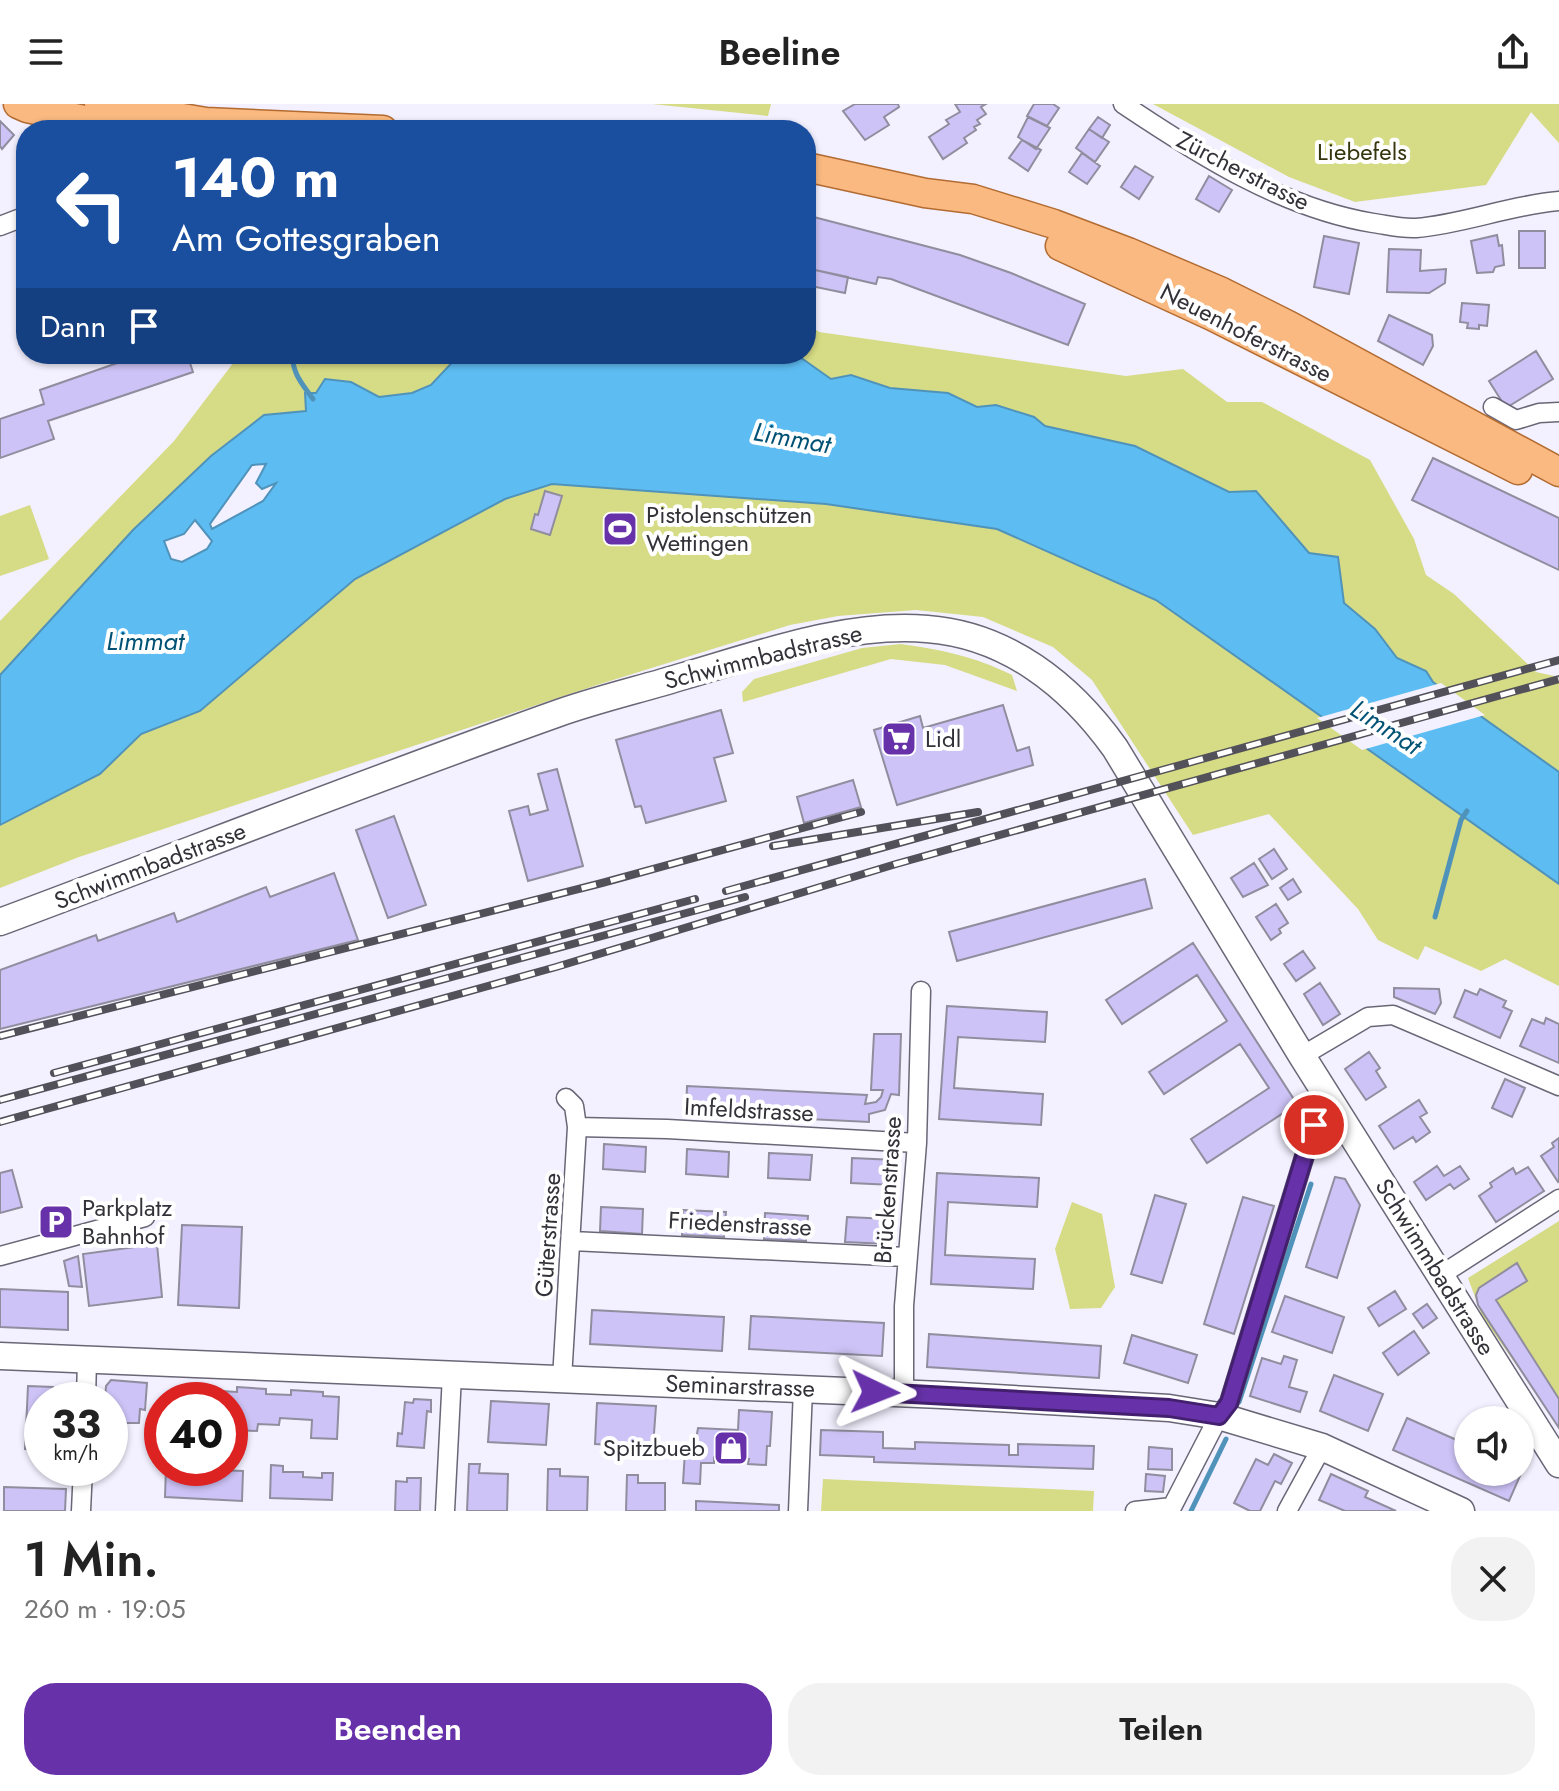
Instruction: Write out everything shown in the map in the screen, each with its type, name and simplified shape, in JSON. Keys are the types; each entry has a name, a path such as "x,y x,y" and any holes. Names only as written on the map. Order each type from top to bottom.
{"main road":[{"path":"18,104 85,120"},
{"path":"99,104 194,120"},
{"path":"202,104 229,120"},
{"name":"Neuenhoferstrasse","path":"816,169 925,193 973,199 1054,224 1128,252 1222,292 1290,326 1559,472"},
{"name":"Neuenhoferstrasse","path":"925,193 1136,279 1559,490"},
{"name":"Schwimmbadstrasse","path":"0,922 559,713 724,664 859,631 893,627 929,629 977,640 1022,659 1071,695 1093,718 1161,821 1302,1056 1559,1464"},
{"name":"Seminarstrasse","path":"0,1356 904,1393 1169,1408 1219,1416 1322,1447 1461,1511"}],"street":[{"name":"Zürcherstrasse","path":"1123,104 1258,184 1306,207 1353,220 1412,228 1559,201"},
{"path":"1493,407 1516,420 1539,413 1559,412"},
{"name":"Brückenstrasse","path":"904,1393 906,1257 917,1143 921,991"},
{"path":"1302,1056 1368,1017 1393,1015 1559,1086"},
{"name":"Güterstrasse","path":"562,1379 577,1127 574,1106 566,1098"},
{"path":"1135,1511 1172,1507 1219,1416 1229,1403 1314,1125"},
{"name":"Imfeldstrasse","path":"577,1127 917,1143"},
{"path":"1441,1275 1559,1199"},
{"path":"0,1256 145,1217"},
{"name":"Friedenstrasse","path":"572,1241 906,1257"},
{"path":"86,1382 87,1359"},
{"path":"445,1511 452,1375"},
{"path":"798,1511 803,1389"},
{"path":"1287,1511 1322,1447"},
{"path":"81,1511 82,1486"}],"green space":[{"path":"652,104 771,104 768,116"},
{"name":"Liebefels","path":"1153,104 1559,104 1559,143 1531,112 1486,185 1355,202 1289,177"},
{"path":"816,330 1126,376 1183,369 1227,402 1262,402 1370,460 1414,539 1426,575 1454,594 1536,672 1559,677 1559,772 1433,682 1426,671 1397,658 1375,629 1344,603 1338,557 1309,553 1256,491 1229,492 1135,446 1045,426 1034,417 996,405 977,407 948,393 890,388 851,375 831,379 808,364 816,364"},
{"path":"232,364 451,364 431,385 412,393 379,397 351,382 307,411 264,415 211,456 133,530 0,675 0,621 174,441"},
{"path":"552,484 826,504 997,529 1156,600 1559,884 1559,986 1505,959 1481,971 1425,946 1418,960 1378,940 1358,909 1269,814 1193,835 1092,680 1053,647 983,617 916,610 838,616 790,625 597,685 79,857 0,888 0,825 100,774 141,734 200,711 355,579 505,499"},
{"path":"30,505 49,559 0,576 0,516"},
{"path":"901,644 958,655 998,668 1012,675 1017,691 945,665 891,659 743,702 742,692 754,679 862,648"},
{"path":"1072,1202 1102,1214 1115,1287 1101,1308 1070,1309 1055,1249"},
{"path":"1559,1221 1559,1426 1482,1316 1468,1278"},
{"path":"823,1479 1094,1491 1093,1511 821,1511"}],"water":[{"name":"Limmat","path":"451,364 810,364 831,379 851,375 890,388 948,393 977,407 996,405 1034,417 1045,426 1135,446 1229,492 1256,491 1309,553 1338,557 1344,603 1375,629 1397,658 1426,671 1433,682 1559,772 1559,884 1156,600 997,529 826,504 552,484 505,499 355,579 200,711 141,734 100,774 0,825 0,675 133,530 211,456 264,415 306,411 305,393 316,393 325,379 351,382 379,397 412,393 431,385","holes":["266,464 256,483 262,489 276,483 263,501 212,529 210,524 252,465","195,520 212,541 207,549 182,562 171,559 164,541 184,534"]}],"pier":[{"path":"1441,683 1485,715 1362,750 1317,718"}],"building":[{"path":"855,104 898,104 899,107 884,117 889,125 865,140 843,111"},
{"path":"955,104 986,104 981,107 986,114 977,120 980,124 974,127 976,130 964,138 967,143 943,159 929,137 949,124 946,120 960,112"},
{"path":"1034,104 1053,104 1059,108 1047,126 1027,116"},
{"path":"1028,117 1050,128 1036,149 1018,137"},
{"path":"1098,117 1110,125 1102,138 1089,129"},
{"path":"0,121 14,135 2,149 0,146"},
{"path":"1089,129 1109,142 1095,162 1076,148"},
{"path":"1022,140 1041,150 1028,171 1009,158"},
{"path":"1082,153 1100,166 1087,184 1069,172"},
{"path":"1135,166 1153,177 1139,199 1121,187"},
{"path":"1209,176 1232,190 1219,212 1196,199"},
{"path":"816,218 960,255 1085,304 1068,345 891,279 878,277 876,284 816,270"},
{"path":"1519,231 1545,231 1545,268 1519,268"},
{"path":"1497,235 1499,246 1502,245 1504,265 1495,267 1493,272 1477,273 1471,241"},
{"path":"1324,236 1359,243 1349,294 1314,287"},
{"path":"1389,249 1421,250 1420,271 1446,269 1445,283 1429,293 1387,292"},
{"path":"816,270 848,277 845,293 816,287"},
{"path":"1462,303 1489,305 1487,326 1467,328 1468,323 1460,322"},
{"path":"1389,315 1432,335 1433,346 1423,365 1378,341"},
{"path":"1536,351 1553,379 1506,408 1489,381"},
{"path":"114,364 190,364 193,372 48,421 54,439 0,458 0,419 44,404 40,390"},
{"path":"1433,458 1559,518 1559,570 1412,500"},
{"path":"545,491 562,496 550,535 531,529"},
{"path":"1003,705 1017,751 1029,747 1033,765 897,805 874,730 920,716 923,728"},
{"path":"721,710 733,753 714,758 726,801 646,823 641,806 635,807 616,740"},
{"path":"557,769 583,866 528,881 509,811 528,806 530,815 548,810 538,774"},
{"path":"853,780 861,807 804,823 797,797"},
{"path":"394,816 426,905 388,918 356,830"},
{"path":"1274,849 1287,869 1272,879 1259,859"},
{"path":"1254,863 1268,885 1243,897 1231,878"},
{"path":"334,873 358,940 0,1029 0,970 96,935 98,941 174,913 177,922 266,887 270,897"},
{"path":"1145,879 1152,908 957,961 949,932"},
{"path":"1293,879 1301,892 1288,900 1280,888"},
{"path":"1276,904 1288,923 1271,940 1256,917"},
{"path":"1193,943 1297,1104 1207,1163 1191,1139 1269,1088 1240,1044 1164,1094 1149,1072 1227,1021 1197,975 1122,1024 1106,1000"},
{"path":"1303,951 1315,968 1296,981 1284,964"},
{"path":"1320,983 1340,1014 1323,1025 1304,994"},
{"path":"1394,988 1439,989 1441,1003 1435,1014 1394,997"},
{"path":"1480,989 1506,1001 1503,1007 1512,1011 1500,1038 1454,1017 1465,990 1477,995"},
{"path":"947,1006 1047,1012 1045,1042 958,1037 954,1088 1043,1094 1041,1125 939,1119"},
{"path":"1546,1018 1559,1024 1559,1063 1520,1046 1532,1019 1544,1024"},
{"path":"874,1034 901,1034 899,1095 891,1094 885,1110 869,1114 869,1122 686,1113 687,1086 867,1095 865,1104 876,1102 883,1090 871,1090"},
{"path":"1369,1052 1380,1068 1376,1071 1386,1087 1366,1100 1345,1069"},
{"path":"1505,1079 1525,1088 1512,1117 1492,1108"},
{"path":"1419,1100 1427,1113 1420,1117 1430,1132 1416,1142 1413,1137 1394,1149 1379,1126"},
{"path":"1559,1138 1558,1182 1541,1156 1554,1147 1552,1143"},
{"path":"604,1144 646,1147 645,1172 603,1169"},
{"path":"687,1149 729,1152 728,1177 686,1174"},
{"path":"769,1153 812,1155 810,1180 768,1178"},
{"path":"852,1158 895,1160 893,1185 851,1183"},
{"path":"1437,1166 1444,1176 1460,1166 1469,1179 1454,1189 1450,1184 1426,1200 1414,1182"},
{"path":"1528,1167 1544,1191 1496,1222 1479,1196 1492,1187 1490,1183 1513,1168 1516,1174"},
{"path":"12,1170 22,1207 0,1213 0,1173"},
{"path":"937,1173 1039,1178 1037,1207 948,1202 945,1255 1035,1259 1033,1289 931,1284"},
{"path":"1335,1177 1345,1179 1360,1205 1337,1278 1306,1267"},
{"path":"1155,1195 1186,1204 1162,1283 1131,1274"},
{"path":"1243,1197 1274,1206 1234,1334 1204,1324"},
{"path":"601,1207 643,1209 642,1234 600,1231"},
{"path":"683,1210 726,1212 724,1237 682,1235"},
{"path":"765,1213 808,1216 806,1241 764,1239"},
{"path":"847,1217 889,1219 887,1244 845,1242"},
{"path":"182,1225 242,1227 239,1308 178,1305"},
{"path":"157,1244 162,1297 89,1306 83,1254"},
{"path":"78,1256 82,1287 69,1286 64,1261"},
{"path":"1517,1263 1527,1281 1496,1300 1559,1399 1559,1428 1478,1305 1476,1295 1479,1288"},
{"path":"0,1289 68,1292 68,1330 0,1327"},
{"path":"1395,1291 1406,1309 1379,1326 1368,1308"},
{"path":"1285,1296 1344,1317 1332,1353 1272,1332"},
{"path":"1427,1304 1437,1318 1423,1328 1413,1314"},
{"path":"592,1310 724,1317 722,1351 590,1344"},
{"path":"751,1316 884,1323 882,1356 749,1349"},
{"path":"1414,1331 1429,1353 1398,1375 1383,1353"},
{"path":"929,1334 1101,1346 1099,1378 927,1367"},
{"path":"1132,1335 1197,1355 1188,1383 1124,1363"},
{"path":"1284,1356 1297,1360 1289,1387 1307,1392 1300,1412 1250,1396 1262,1358 1281,1364"},
{"path":"1334,1375 1383,1394 1368,1431 1320,1411"},
{"path":"111,1380 144,1383 144,1410 140,1409 139,1423 128,1423 128,1382 109,1382"},
{"path":"248,1388 266,1389 266,1394 291,1395 291,1390 323,1392 323,1396 339,1397 337,1439 311,1438 312,1420 280,1418 279,1425 258,1424 257,1431 248,1431"},
{"path":"414,1399 431,1400 424,1448 397,1446 398,1433 402,1434 405,1402 413,1403"},
{"path":"491,1401 549,1404 546,1445 488,1442"},
{"path":"597,1403 656,1406 653,1447 595,1444"},
{"name":"Spitzbueb","path":"739,1410 772,1412 766,1465 748,1464 749,1459 714,1457 714,1463 701,1463 700,1484 683,1483 685,1451 694,1451 698,1428 738,1430"},
{"path":"1407,1418 1454,1439 1454,1477 1393,1450"},
{"path":"821,1430 883,1432 883,1448 915,1449 915,1442 1009,1445 1009,1455 1018,1455 1018,1444 1094,1446 1093,1469 874,1462 874,1457 820,1455"},
{"path":"1149,1447 1172,1449 1172,1470 1148,1469"},
{"path":"1274,1454 1292,1463 1281,1484 1275,1481 1260,1511 1250,1511 1234,1503 1256,1459 1268,1465"},
{"path":"469,1464 480,1464 479,1473 508,1474 507,1511 467,1511"},
{"path":"271,1465 283,1466 283,1472 303,1472 303,1477 322,1478 322,1473 333,1473 332,1500 270,1498"},
{"path":"548,1469 560,1469 560,1476 588,1477 587,1511 547,1511"},
{"path":"1146,1474 1165,1476 1163,1492 1145,1491"},
{"path":"1331,1474 1368,1491 1365,1497 1396,1511 1345,1511 1319,1500"},
{"path":"627,1475 638,1475 638,1483 665,1483 665,1511 626,1511"},
{"path":"407,1478 421,1478 420,1511 395,1511 396,1481 407,1482"},
{"path":"165,1486 242,1486 242,1501 165,1497"},
{"path":"1475,1486 1516,1486 1509,1501"},
{"path":"4,1487 66,1489 65,1511 4,1511"},
{"path":"696,1501 779,1505 779,1511 696,1511"}],"waterway":[{"path":"294,364 313,399"},
{"path":"1435,917 1461,820 1467,811"},
{"path":"1239,1402 1311,1184"},
{"path":"1191,1511 1226,1439"}],"railway":[{"path":"726,891 1559,660"},
{"path":"0,1122 556,967 896,864 1559,679"},
{"path":"0,1036 602,883 861,812"},
{"path":"773,846 978,812"},
{"path":"0,1100 745,897"},
{"path":"54,1073 695,899"}],"place":[{"name":"Pistolenschützen Wettingen","path":"620,529"},
{"name":"Lidl","path":"899,739"},
{"name":"Parkplatz Bahnhof","path":"56,1222"},
{"name":"Spitzbueb","path":"731,1448"}],"route":[{"path":"875,1392 1169,1408 1219,1416 1229,1403 1314,1125"}]}
